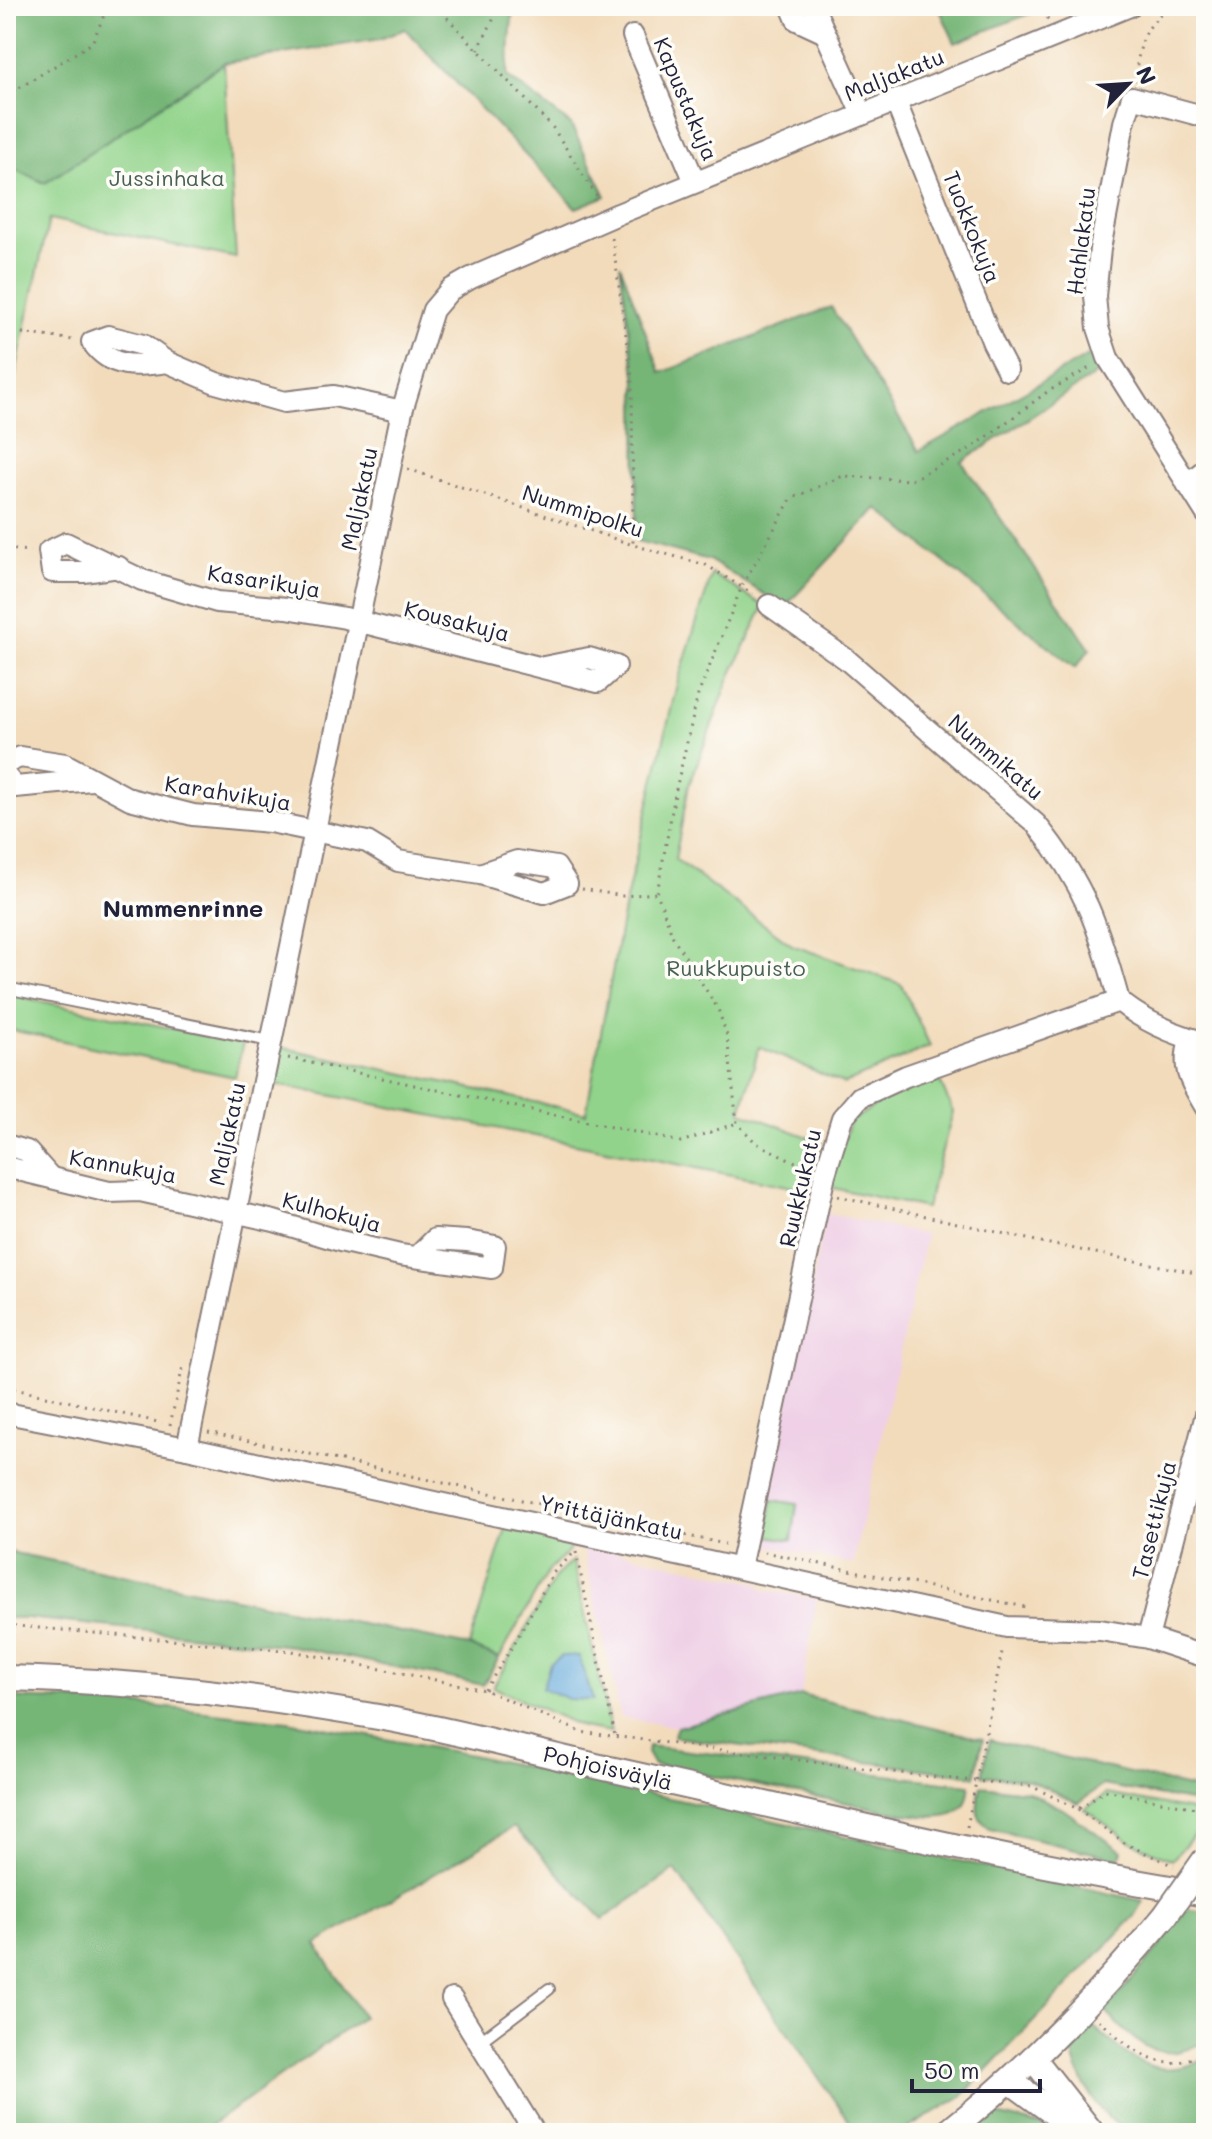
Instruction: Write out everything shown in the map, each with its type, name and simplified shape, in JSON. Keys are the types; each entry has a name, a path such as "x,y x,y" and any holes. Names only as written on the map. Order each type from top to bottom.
{"street":[{"path":"791,6 797,20 825,33"},
{"path":"813,6 862,114"},
{"name":"Maljakatu","path":"189,1438 402,411 433,310 450,290 471,278 609,217 1130,6"},
{"name":"Kapustakuja","path":"633,36 695,182"},
{"path":"1132,97 1206,117"},
{"name":"Hahlakatu","path":"1132,97 1124,123 1100,249 1095,296 1098,328 1108,358 1206,513"},
{"name":"Tuokkokuja","path":"895,100 993,343 1007,370"},
{"path":"92,342 108,336 143,345 167,362 216,383 284,402 334,396 402,411"},
{"path":"1187,484 1206,469"},
{"name":"Kasarikuja","path":"49,551 66,543 142,580 217,602 287,608 358,622"},
{"name":"Nummikatu","path":"769,605 846,659 1036,824 1058,851 1083,893 1098,926 1119,1001"},
{"name":"Kousakuja","path":"358,622 544,667"},
{"name":"Karahvikuja","path":"6,763 20,757 65,764 130,799 193,815 270,822 315,830 367,842 398,861 480,874 544,893 567,884"},
{"path":"6,776 15,787 92,780"},
{"path":"1119,1001 1132,1012 1198,1041 1186,1052 1186,1074 1206,1108"},
{"name":"Ruukkukatu","path":"744,1558 823,1183 842,1118 860,1097 906,1076 1119,1001"},
{"name":"Kannukuja","path":"6,1145 27,1151 50,1177"},
{"name":"Kannukuja","path":"6,1167 109,1192 140,1191 236,1212"},
{"name":"Kulhokuja","path":"236,1212 340,1241 417,1257"},
{"name":"Yrittäjänkatu","path":"6,1413 189,1438 574,1542 744,1558 1007,1627 1100,1630 1148,1638 1206,1657"},
{"name":"Tasettikuja","path":"1148,1638 1206,1414"},
{"name":"Pohjoisväylä","path":"6,1678 163,1687 254,1697 381,1717 964,1847 1206,1894"},
{"path":"947,2133 1010,2081 1085,2007 1165,1916 1195,1863"},
{"path":"452,1999 535,2133"},
{"path":"1033,2058 1092,2133"},
{"path":"1010,2081 1081,2133"}],"lane":[{"path":"6,988 269,1047"},
{"path":"479,2042 549,1989"}],"path":[{"path":"6,96 92,43 108,6"},
{"path":"478,50 500,6"},
{"path":"1036,6 1049,20 1060,15"},
{"path":"438,7 553,128 609,217 632,377 633,545"},
{"path":"1132,97 1140,47 1150,24 1164,8 1206,16"},
{"path":"6,331 92,342"},
{"path":"1108,358 1047,392 972,448 911,480 843,476 791,499 742,586 698,695 676,789 657,893 673,937 718,1009 727,1036 737,1123 756,1143 823,1183 1045,1243 1206,1275"},
{"name":"Nummipolku","path":"392,464 633,545 706,565 769,605"},
{"path":"6,549 49,551"},
{"path":"567,884 589,892 623,896 657,893"},
{"path":"269,1047 681,1142 737,1123"},
{"path":"170,1425 184,1365"},
{"path":"6,1387 170,1425 189,1438 574,1511 744,1558 1033,1608"},
{"path":"574,1511 574,1542 615,1736"},
{"path":"485,1690 574,1542"},
{"path":"964,1847 1007,1627 1017,1605"},
{"path":"6,1625 292,1651 485,1690 581,1732 932,1777 1031,1786 1078,1809 1126,1844 1173,1866 1195,1863"},
{"path":"1078,1809 1105,1790 1206,1810"},
{"path":"1085,2007 1131,2049 1151,2060 1185,2062 1206,2049"}],"shaded area":[{"path":"826,1213 926,1235 853,1564 759,1544"},
{"path":"582,1544 761,1584 760,1589 817,1599 801,1695 677,1727 621,1717"}],"green space":[{"path":"6,6 513,6 507,76 571,125 606,196 576,208 405,29 380,39 224,63 45,183 6,165"},
{"path":"938,6 1049,6 955,43"},
{"name":"Jussinhaka","path":"224,63 236,258 49,219 6,417 6,165 45,183"},
{"path":"620,264 661,373 831,307 919,451 1095,352 1104,369 962,462 1090,649 1075,668 877,508 785,607 709,560 637,541 636,382"},
{"name":"Ruukkupuisto","path":"712,574 764,606 729,680 689,785 675,859 792,945 901,984 930,1046 844,1084 759,1047 741,1112 822,1142 808,1190 273,1084 280,1047 586,1113 625,904 677,684"},
{"path":"6,994 243,1043 235,1077 6,1029"},
{"path":"937,1074 953,1112 926,1208 829,1187 850,1122 911,1082"},
{"path":"772,1500 797,1504 792,1540 767,1536"},
{"path":"507,1525 568,1538 570,1550 549,1570 499,1658 469,1646"},
{"path":"6,1546 10,1552 469,1646 499,1658 483,1685 292,1646 6,1618"},
{"path":"573,1560 611,1732 582,1727 493,1687 556,1576"},
{"path":"801,1695 983,1739 975,1776 673,1737 677,1727"},
{"path":"6,1698 106,1701 288,1721 471,1755 1144,1901 1135,1916 962,2096 900,2133 857,2133 675,1870 603,1919 514,1827 316,1944 363,2017 200,2133 6,2133"},
{"path":"990,1740 1206,1791 1206,1804 1103,1785 1078,1803 1030,1780 982,1775"},
{"path":"648,1746 970,1785 968,1797 960,1810 946,1816 911,1815 654,1765 647,1753"},
{"path":"981,1786 1027,1791 1063,1809 1122,1851 1119,1859 990,1829 979,1815"},
{"path":"1107,1794 1206,1813 1206,1821 1172,1860 1130,1841 1084,1809"},
{"path":"1186,1909 1206,1912 1206,2040 1176,2052 1162,2052 1139,2042 1105,2011 1157,1950"},
{"path":"1091,2024 1130,2056 1157,2068 1188,2066 1206,2058 1206,2133 1129,2133 1107,2116 1083,2082 1070,2043"},
{"path":"993,2114 1043,2126 1053,2133 972,2133"}],"water":[{"path":"562,1656 579,1656 593,1700 568,1699 542,1688 550,1664"}],"district":[{"name":"Nummenrinne","path":"183,909"}]}
